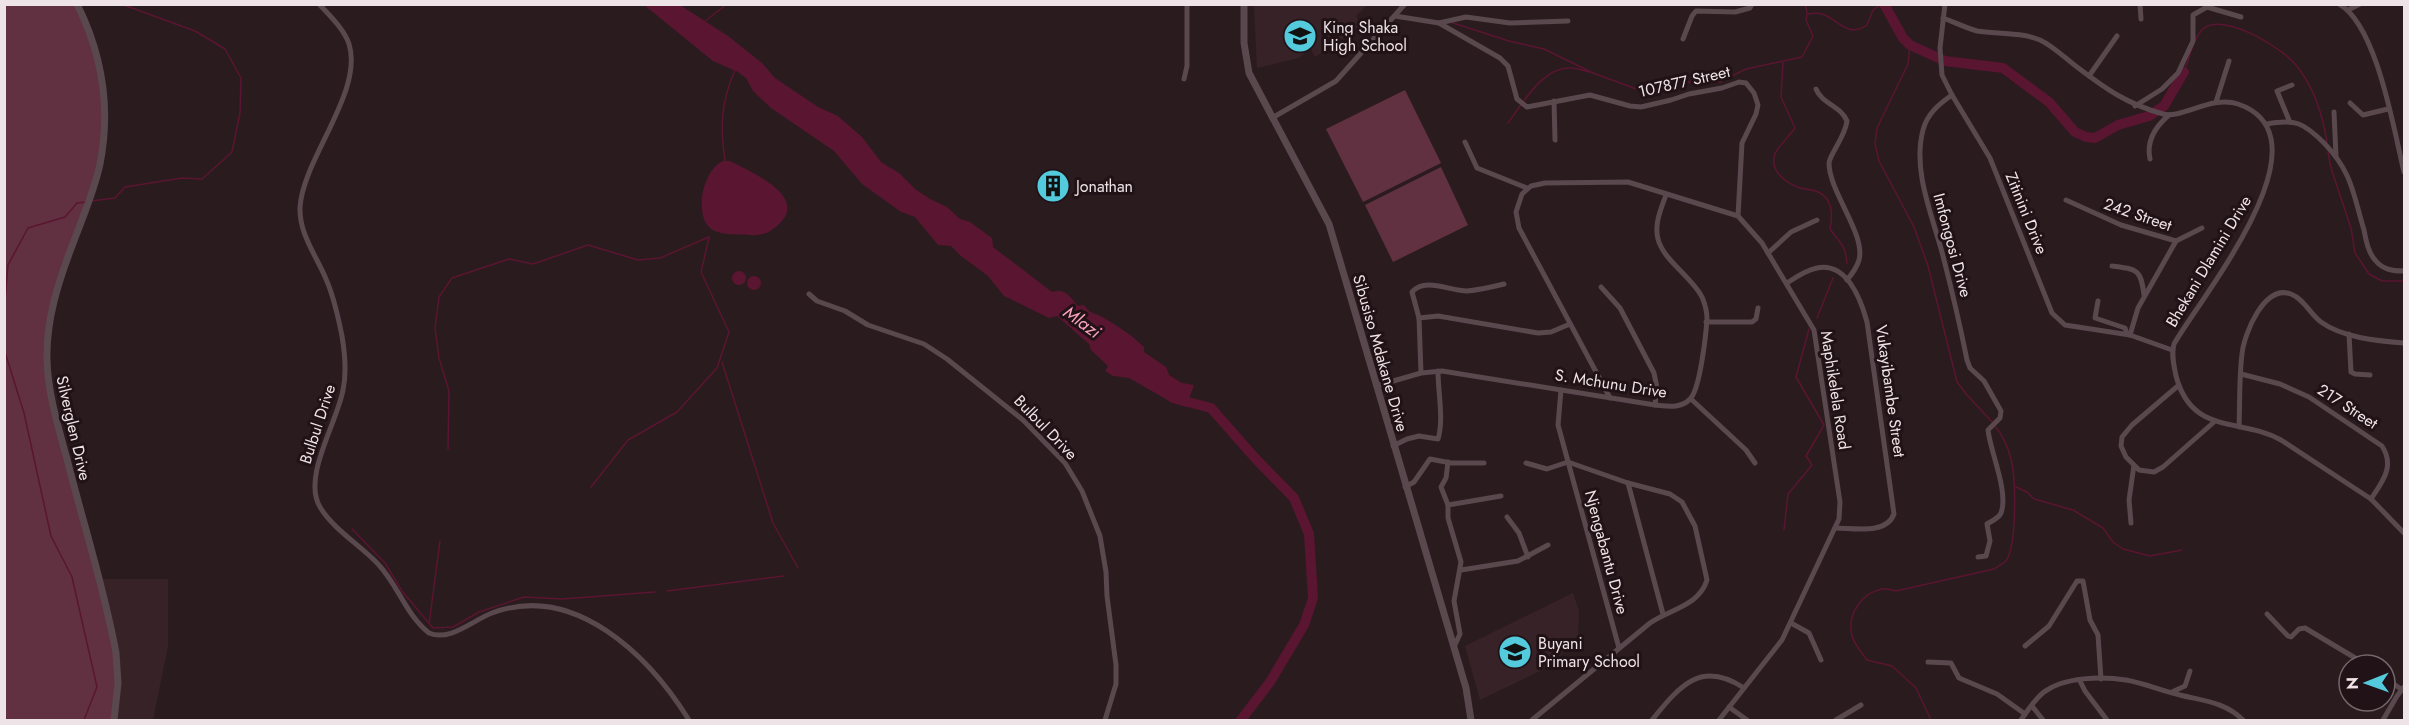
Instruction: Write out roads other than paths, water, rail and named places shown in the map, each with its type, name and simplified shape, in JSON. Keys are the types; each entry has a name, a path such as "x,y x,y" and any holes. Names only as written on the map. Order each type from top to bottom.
{"street":[{"name":"Silverglen Drive","path":"77,4 92,37 103,88 104,134 94,184 50,312 47,360 52,404 116,653 118,683 114,720"},
{"name":"Bulbul Drive","path":"319,4 348,41 351,63 338,111 306,179 300,206 304,236 319,261 335,305 345,361 345,377 339,405 315,474 315,494 319,505 386,573 404,604 429,633 440,636 452,633 484,616 516,606 546,605 566,610 594,623 636,654 662,682 689,720"},
{"path":"1185,79 1187,4"},
{"name":"Sibusiso Mdakane Drive","path":"1244,4 1245,59 1254,87 1325,214 1454,647 1469,702 1471,720"},
{"path":"1272,118 1336,81 1405,4"},
{"path":"1683,39 1696,11 1736,12 1750,8 1752,4"},
{"name":"Zitinini Drive","path":"1945,4 1940,48 1941,70 1952,95 1990,158 2049,307 2056,318 2072,327 2128,334 2172,350"},
{"path":"2140,4 2141,19"},
{"path":"2339,4 2348,10 2372,48 2404,172"},
{"path":"2348,10 2360,4"},
{"path":"2135,106 2162,89 2178,73 2193,41 2193,15 2200,9 2212,7 2241,17"},
{"name":"107877 Street","path":"1395,16 1439,23 1504,62 1508,66 1515,96 1520,103 1527,106 1590,95 1641,107 1743,82 1749,85 1758,105 1742,142 1738,216"},
{"path":"1439,23 1466,17 1510,22 1568,21"},
{"path":"1943,18 1971,29 2040,40 2115,96 2135,106 2166,115 2216,102 2238,104 2253,112 2266,124 2289,120 2300,123 2335,154 2349,176 2372,255 2381,266 2404,271"},
{"path":"2088,76 2117,36"},
{"path":"2216,102 2229,62"},
{"path":"2289,120 2277,91 2292,85"},
{"path":"1787,283 1820,267 1833,270 1848,280 1857,265 1860,248 1831,177 1829,163 1840,143 1847,121 1842,113 1822,99 1816,89"},
{"name":"Imfongosi Drive","path":"1952,95 1933,111 1923,130 1921,161 1924,183 1967,360 2001,411 1998,420 1989,427 1989,436 1999,471 2002,509 1999,517 1988,524 1990,541 1986,556 1978,557"},
{"path":"1554,101 1555,141"},
{"path":"2350,103 2363,115 2388,109"},
{"path":"2334,112 2335,154"},
{"path":"2150,159 2148,148 2151,137 2166,115"},
{"name":"Bhekani Dlamini Drive","path":"2266,124 2272,142 2272,159 2260,200 2242,237 2179,335 2172,350 2179,385 2194,409 2214,422 2266,432 2282,440 2371,499 2404,533"},
{"path":"1465,142 1476,168 1527,188 1545,183 1628,182 1738,216"},
{"path":"1527,188 1516,206 1519,228 1610,398"},
{"path":"1666,195 1657,225 1658,238 1662,248 1700,294 1706,312 1696,387 1691,399 1746,450 1755,463"},
{"name":"242 Street","path":"2066,200 2121,225 2176,241 2144,297 2128,334"},
{"name":"Maphikelela Road","path":"1719,720 1778,646 1791,623 1840,514 1817,342 1810,321 1768,253 1751,229 1738,216"},
{"path":"1768,253 1791,232 1816,220"},
{"path":"2176,241 2202,228"},
{"path":"2112,266 2131,268 2139,273 2144,297"},
{"name":"Vukayibambe Street","path":"1835,528 1874,528 1886,525 1892,518 1894,508 1867,322 1861,301 1848,280"},
{"path":"1420,373 1419,318 1412,292 1422,285 1465,291 1504,284"},
{"path":"1601,286 1620,308 1654,373 1657,388 1655,405"},
{"path":"2239,427 2242,354 2250,327 2258,311 2273,295 2286,292 2297,297 2320,321 2349,334 2404,343"},
{"name":"Bulbul Drive","path":"809,294 817,301 845,311 868,325 924,344 947,359 1023,420 1065,463 1082,491 1097,527 1103,551 1116,665 1116,684 1105,720"},
{"path":"2098,301 2095,318 2120,325 2127,330 2128,334"},
{"path":"1706,322 1752,322 1756,319 1758,308"},
{"path":"1419,318 1438,316 1539,333 1551,332 1570,324"},
{"path":"2349,334 2351,372 2370,375"},
{"path":"1393,446 1419,436 1438,439 1441,421 1438,371"},
{"name":"S. Mchunu Drive","path":"1376,386 1420,373 1438,371 1655,405 1678,406 1691,399"},
{"name":"217 Street","path":"2241,374 2280,384 2309,397 2382,446 2388,456 2388,468 2371,499"},
{"path":"2179,385 2132,425 2122,437 2122,451 2134,465 2143,472 2159,470 2214,422"},
{"name":"Njengabantu Drive","path":"1561,390 1557,420 1619,648"},
{"path":"1406,487 1414,482 1430,459 1484,463"},
{"path":"1448,462 1446,478 1441,487 1448,505 1448,518 1458,546 1461,570 1454,601 1460,634 1454,647"},
{"path":"1526,463 1547,469 1568,462 1677,497 1687,507 1695,526 1707,574 1705,588 1691,603 1663,614 1533,720"},
{"path":"2131,523 2129,500 2134,465"},
{"path":"1628,483 1663,614"},
{"path":"1448,505 1501,496"},
{"path":"1507,517 1524,542 1528,557"},
{"path":"1461,570 1528,557 1548,544"},
{"path":"2025,646 2049,626 2077,581 2082,580 2089,615 2098,635 2101,679"},
{"path":"2267,614 2288,636 2291,637 2299,629 2305,628 2347,653"},
{"path":"1791,623 1809,633 1821,660"},
{"path":"1928,662 1951,663 1959,678 1997,694 2025,714"},
{"path":"2171,692 2185,686 2190,671"},
{"path":"1652,720 1679,688 1696,678 1715,675 1725,677 1744,688"},
{"path":"2021,720 2046,690 2061,684 2101,679 2126,680 2223,705 2243,720"},
{"path":"2080,681 2107,720"},
{"path":"2383,720 2403,688"},
{"path":"1836,720 1861,705"},
{"path":"2032,706 2043,720"},
{"path":"1730,707 1747,720"}],"water":[{"path":"644,5 680,5 728,36 762,63 775,78 818,107 838,116 862,137 881,162 899,173 915,189 947,207 960,219 970,222 992,238 993,247 1052,292 1064,292 1078,306 1084,305 1091,312 1130,335 1144,347 1144,352 1166,367 1169,375 1182,383 1194,385 1186,407 1171,402 1129,378 1113,376 1105,371 1108,366 1091,350 1089,344 1057,316 1049,318 1004,296 988,276 951,246 938,245 915,217 901,212 862,184 834,151 771,108 753,91 746,78 713,61"},
{"path":"722,161 730,161 774,186 787,204 786,214 769,232 754,235 724,233 714,231 705,221 702,203 705,183 715,167"},
{"path":"739,271 744,273 746,278 744,283 739,285 734,283 732,278 734,273"},
{"path":"751,276 757,276 761,283 757,290 751,290 747,286 747,280"}],"waterway":[{"path":"91,201 115,198 125,187 182,178 202,179 232,152 240,113 241,78 225,49 195,31 121,4"},
{"path":"704,22 727,4"},
{"path":"1805,4 1807,12"},
{"path":"1453,23 1509,41 1544,49 1593,73 1639,90 1658,92 1685,82 1720,82 1746,69 1802,57 1813,36 1806,20 1807,14 1820,13 1854,30 1867,25 1873,10 1881,4"},
{"path":"1884,4 1903,38 1910,45 1945,61 2003,68 2049,102 2075,132 2086,137 2095,138 2118,125 2149,116 2164,106 2184,72"},
{"path":"2184,72 2194,43 2203,29 2213,25 2225,25 2254,35 2282,52 2299,69 2317,104 2327,142"},
{"path":"1910,45 1908,64 1877,128 1875,144 1879,161 1914,227 1928,266 1957,382 1992,422"},
{"path":"1783,62 1781,97 1795,128 1776,151 1774,166 1780,176 1789,183 1816,191 1827,199 1832,218 1830,229 1843,248 1847,263"},
{"path":"1508,123 1527,96 1551,73 1571,68 1590,72"},
{"path":"725,161 722,137 724,104 735,70"},
{"path":"2328,152 2351,228 2355,253 2369,274 2382,281 2404,281"},
{"path":"4,312 8,265 28,228 65,217 77,203 86,202"},
{"path":"448,449 449,391 439,358 435,328 439,297 452,278 509,259 533,264 588,245 638,260 660,258 709,237"},
{"path":"591,487 628,440 677,412 717,368 729,332 701,272 709,238"},
{"path":"1817,318 1833,278"},
{"path":"1784,530 1788,494 1812,465 1806,456 1824,425 1796,377 1809,329"},
{"path":"4,349 24,413 51,536 72,577 97,687 84,720"},
{"path":"722,362 773,523 798,568"},
{"name":"Mlazi","path":"1173,398 1211,408 1294,498 1309,534 1313,598 1304,625 1270,682 1241,720"},
{"path":"1931,720 1916,688 1892,666 1867,660 1853,639 1851,621 1857,606 1874,591 1884,589 1896,591 1994,569 2006,561 2010,553 2014,527 2014,481 2008,450 1995,426"},
{"path":"2016,487 2027,492 2034,499 2073,510 2103,528 2113,542 2123,549 2150,556 2182,550"},
{"path":"352,529 385,563 402,591 433,628 453,627 479,612 524,597 562,599 655,592"},
{"path":"429,624 440,541"},
{"path":"667,591 784,576"}],"place":[{"name":"King Shaka High School","path":"1300,36"},
{"name":"Jonathan","path":"1053,186"},
{"name":"Buyani Primary School","path":"1515,652"}]}
